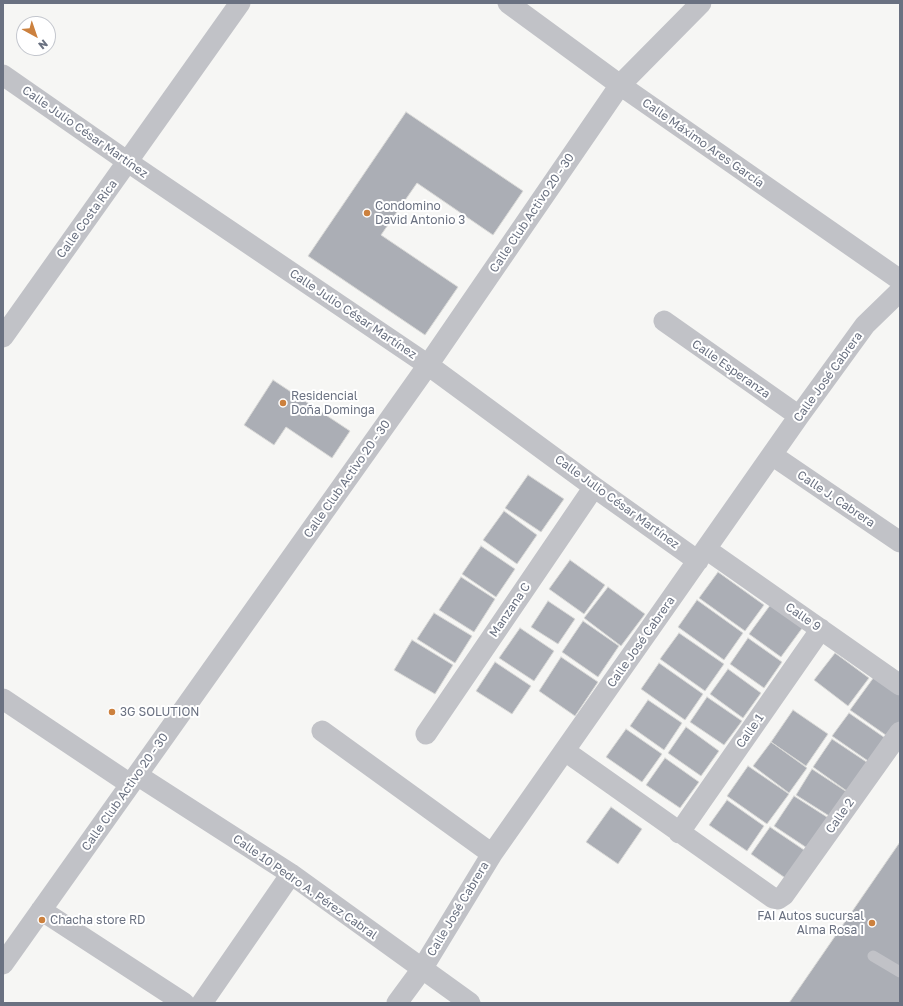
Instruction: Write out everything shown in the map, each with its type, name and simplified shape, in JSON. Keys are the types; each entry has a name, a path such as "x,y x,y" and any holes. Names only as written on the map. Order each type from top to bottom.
{"street":[{"name":"Calle Costa Rica","path":"3,337 240,3"},
{"name":"Calle Máximo Ares García","path":"508,3 620,85 900,280"},
{"name":"Calle Club Activo 20 - 30","path":"3,964 428,365 620,85 701,3"},
{"name":"Calle Julio César Martínez","path":"3,75 128,162 428,365 594,487 702,555"},
{"name":"Calle José Cabrera","path":"397,1003 422,969 492,854 799,416 865,326 900,291"},
{"name":"Calle Esperanza","path":"664,321 799,416"},
{"name":"Calle J. Cabrera","path":"772,455 900,542"},
{"name":"Manzana C","path":"426,734 594,487"},
{"name":"Calle 9","path":"702,555 821,629 900,685"},
{"name":"Calle 1","path":"679,833 821,629"},
{"name":"Calle 10 Pedro A. Pérez Cabral","path":"3,699 291,874 470,1003"},
{"path":"322,730 492,854"},
{"name":"Calle 2","path":"679,833 773,898 778,899 784,895 900,732"},
{"path":"565,751 679,833"},
{"path":"202,1003 291,874"},
{"path":"41,910 184,1003"}],"lane":[{"path":"873,956 900,972"}],"building":[{"name":"Condomino David Antonio 3","path":"406,112 523,191 493,235 417,183 381,235 458,287 425,335 308,256"},
{"name":"Residencial Doña Dominga","path":"273,380 350,431 332,458 286,427 274,445 244,425"},
{"path":"528,475 564,499 541,532 505,508"},
{"path":"504,511 537,535 517,564 483,540"},
{"path":"481,546 515,569 496,597 462,574"},
{"path":"570,560 605,585 584,614 549,589"},
{"path":"718,572 764,605 745,631 699,598"},
{"path":"461,577 495,599 474,632 439,610"},
{"path":"608,587 645,614 621,646 584,618"},
{"path":"697,600 743,633 724,660 678,627"},
{"path":"548,601 575,619 558,644 531,627"},
{"path":"771,604 803,627 781,657 749,634"},
{"path":"434,613 472,636 455,663 417,639"},
{"path":"583,621 619,646 598,677 562,652"},
{"path":"520,628 554,651 534,681 499,658"},
{"path":"679,633 724,664 705,691 660,659"},
{"path":"748,638 782,662 764,688 730,664"},
{"path":"412,640 453,665 435,694 394,670"},
{"path":"835,653 869,678 848,706 814,680"},
{"path":"561,657 598,682 575,716 539,691"},
{"path":"495,662 531,686 512,714 476,691"},
{"path":"659,663 703,694 685,720 641,689"},
{"path":"728,669 761,693 743,718 710,694"},
{"path":"874,677 900,695 900,724 890,738 850,710"},
{"path":"707,697 742,721 724,745 690,722"},
{"path":"648,700 682,723 664,750 630,726"},
{"path":"793,710 828,734 806,766 771,742"},
{"path":"849,713 888,740 871,763 832,736"},
{"path":"686,727 719,751 701,776 668,753"},
{"path":"626,729 662,754 642,782 606,757"},
{"path":"832,739 871,765 851,794 813,767"},
{"path":"771,742 807,768 789,793 753,766"},
{"path":"665,758 699,782 680,808 646,785"},
{"path":"748,766 789,794 767,824 727,796"},
{"path":"812,769 850,794 834,819 796,795"},
{"path":"794,796 830,819 810,850 774,826"},
{"path":"727,800 764,826 747,851 709,825"},
{"path":"611,807 642,829 618,864 586,842"},
{"path":"770,827 810,854 791,882 751,854"},
{"name":"FAI Autos sucursal Alma Rosa I","path":"900,842 900,1003 789,1003"}],"place":[{"name":"Condomino David Antonio 3","path":"367,213"},
{"name":"Residencial Doña Dominga","path":"283,403"},
{"name":"3G SOLUTION","path":"112,712"},
{"name":"Chacha store RD","path":"42,920"},
{"name":"FAI Autos sucursal Alma Rosa I","path":"872,923"}]}
